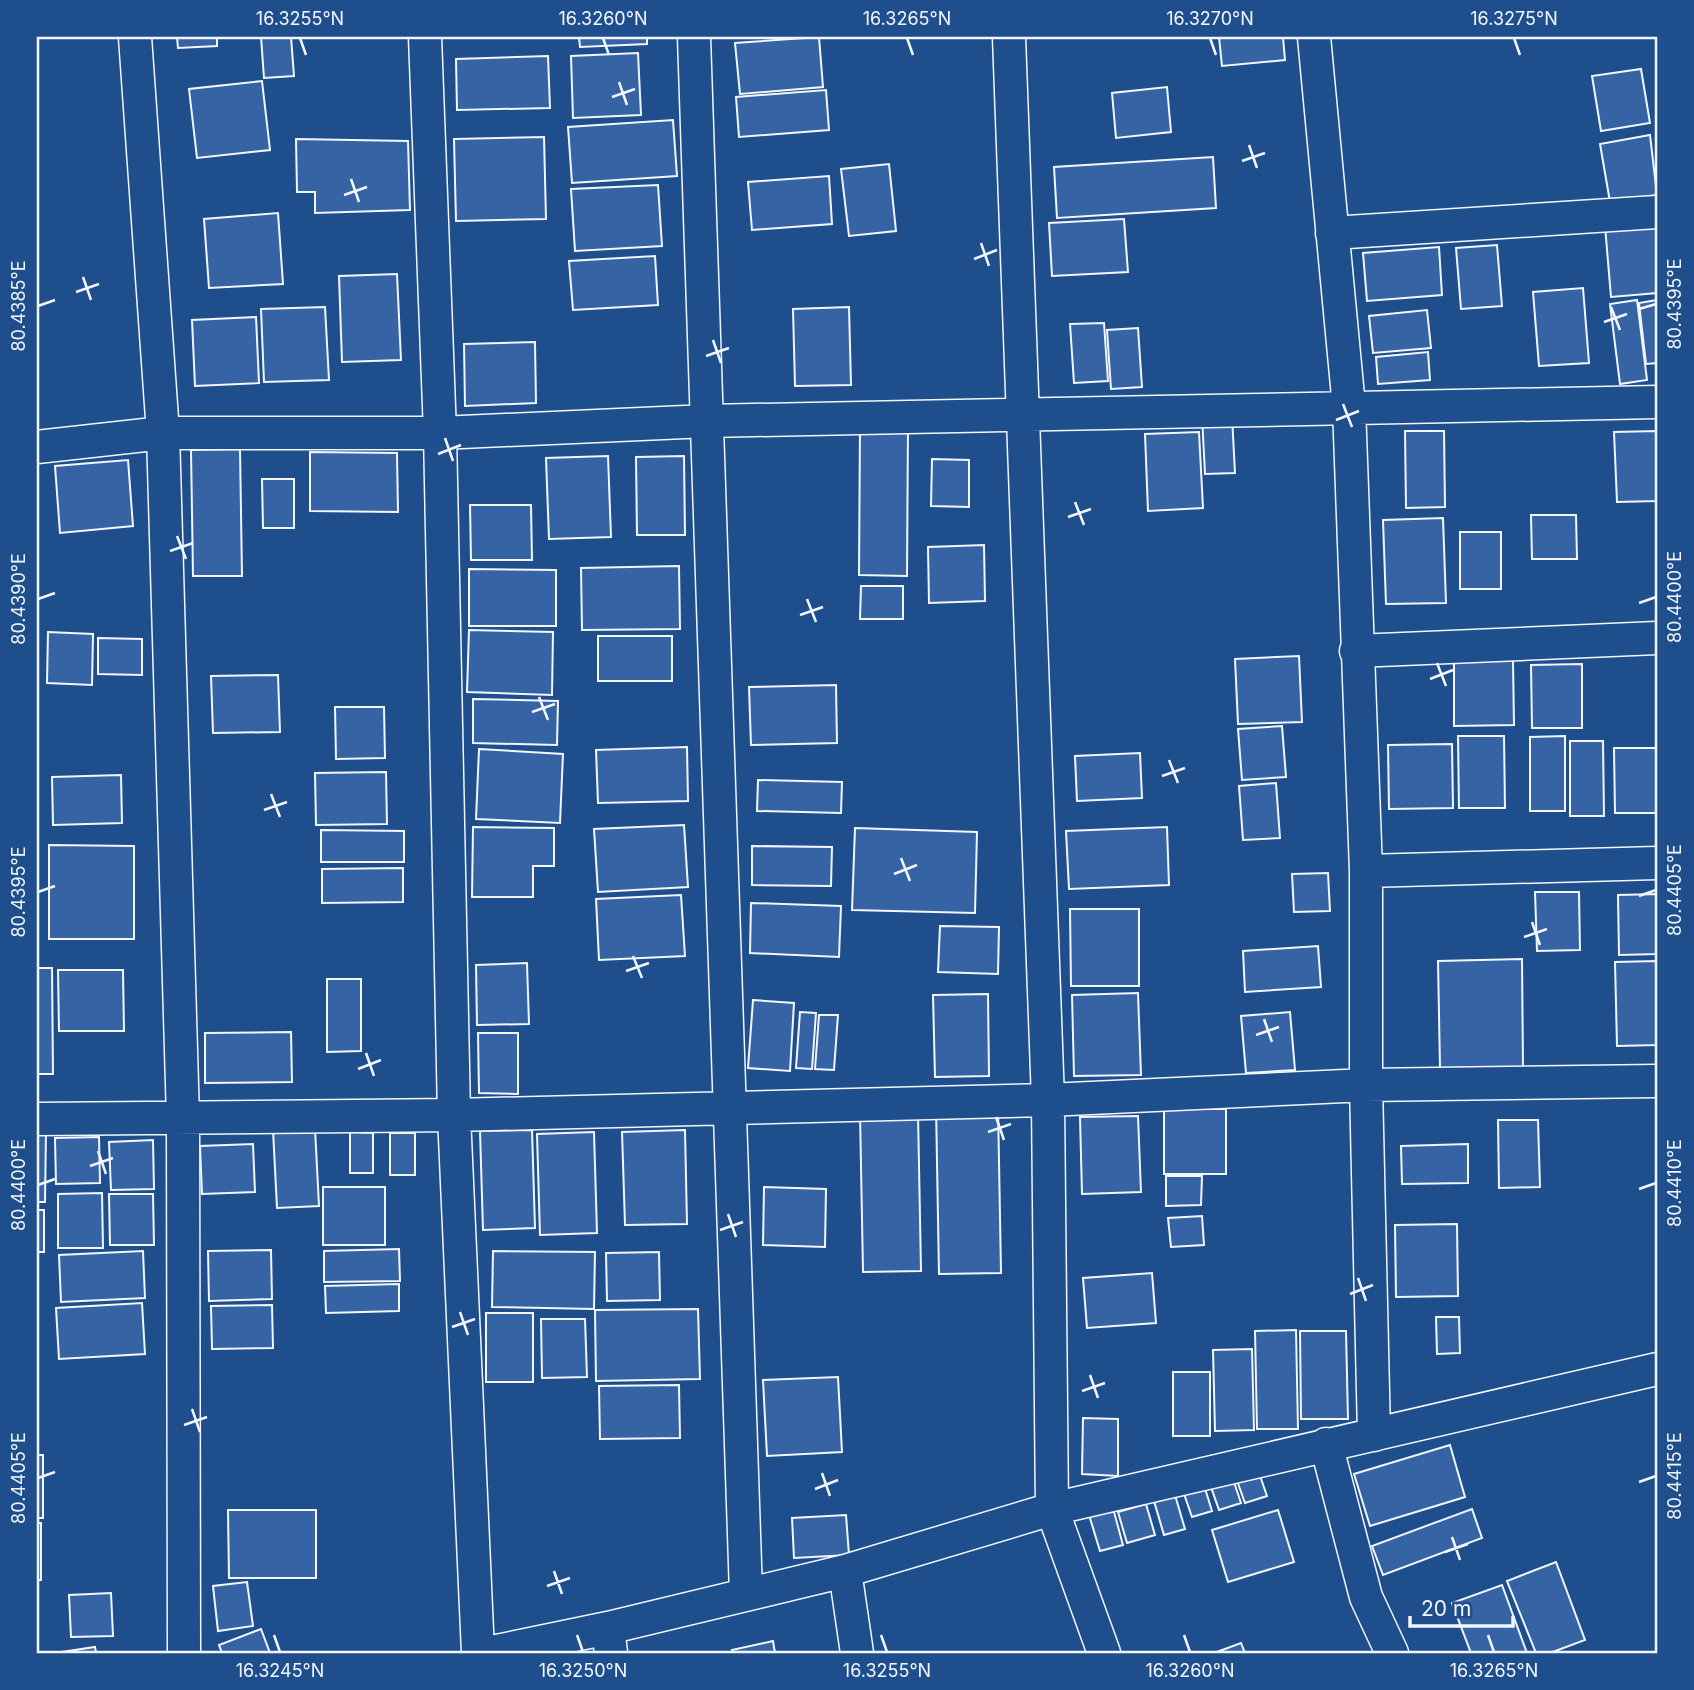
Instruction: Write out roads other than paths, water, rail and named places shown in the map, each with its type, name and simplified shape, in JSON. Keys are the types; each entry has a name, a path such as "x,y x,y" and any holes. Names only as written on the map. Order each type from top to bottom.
{"street":[{"path":"135,37 163,433 183,1119 184,1653"},
{"path":"425,37 439,433 454,1115 478,1653"},
{"path":"694,37 746,1594"},
{"path":"1009,37 1048,1100 1052,1509 1104,1653"},
{"path":"1314,37 1349,407 1366,871 1366,1085 1374,1435"},
{"path":"1332,233 1657,212"},
{"path":"37,447 163,433 439,433 707,421 1657,402"},
{"path":"1356,651 1657,638"},
{"path":"1366,871 1657,863"},
{"path":"37,1119 454,1115 1048,1100 1366,1085 1657,1081"},
{"path":"487,1653 610,1641 746,1594 845,1571 1052,1509 1657,1369"},
{"path":"1326,1444 1366,1597 1392,1653"},
{"path":"845,1571 858,1653"}]}
